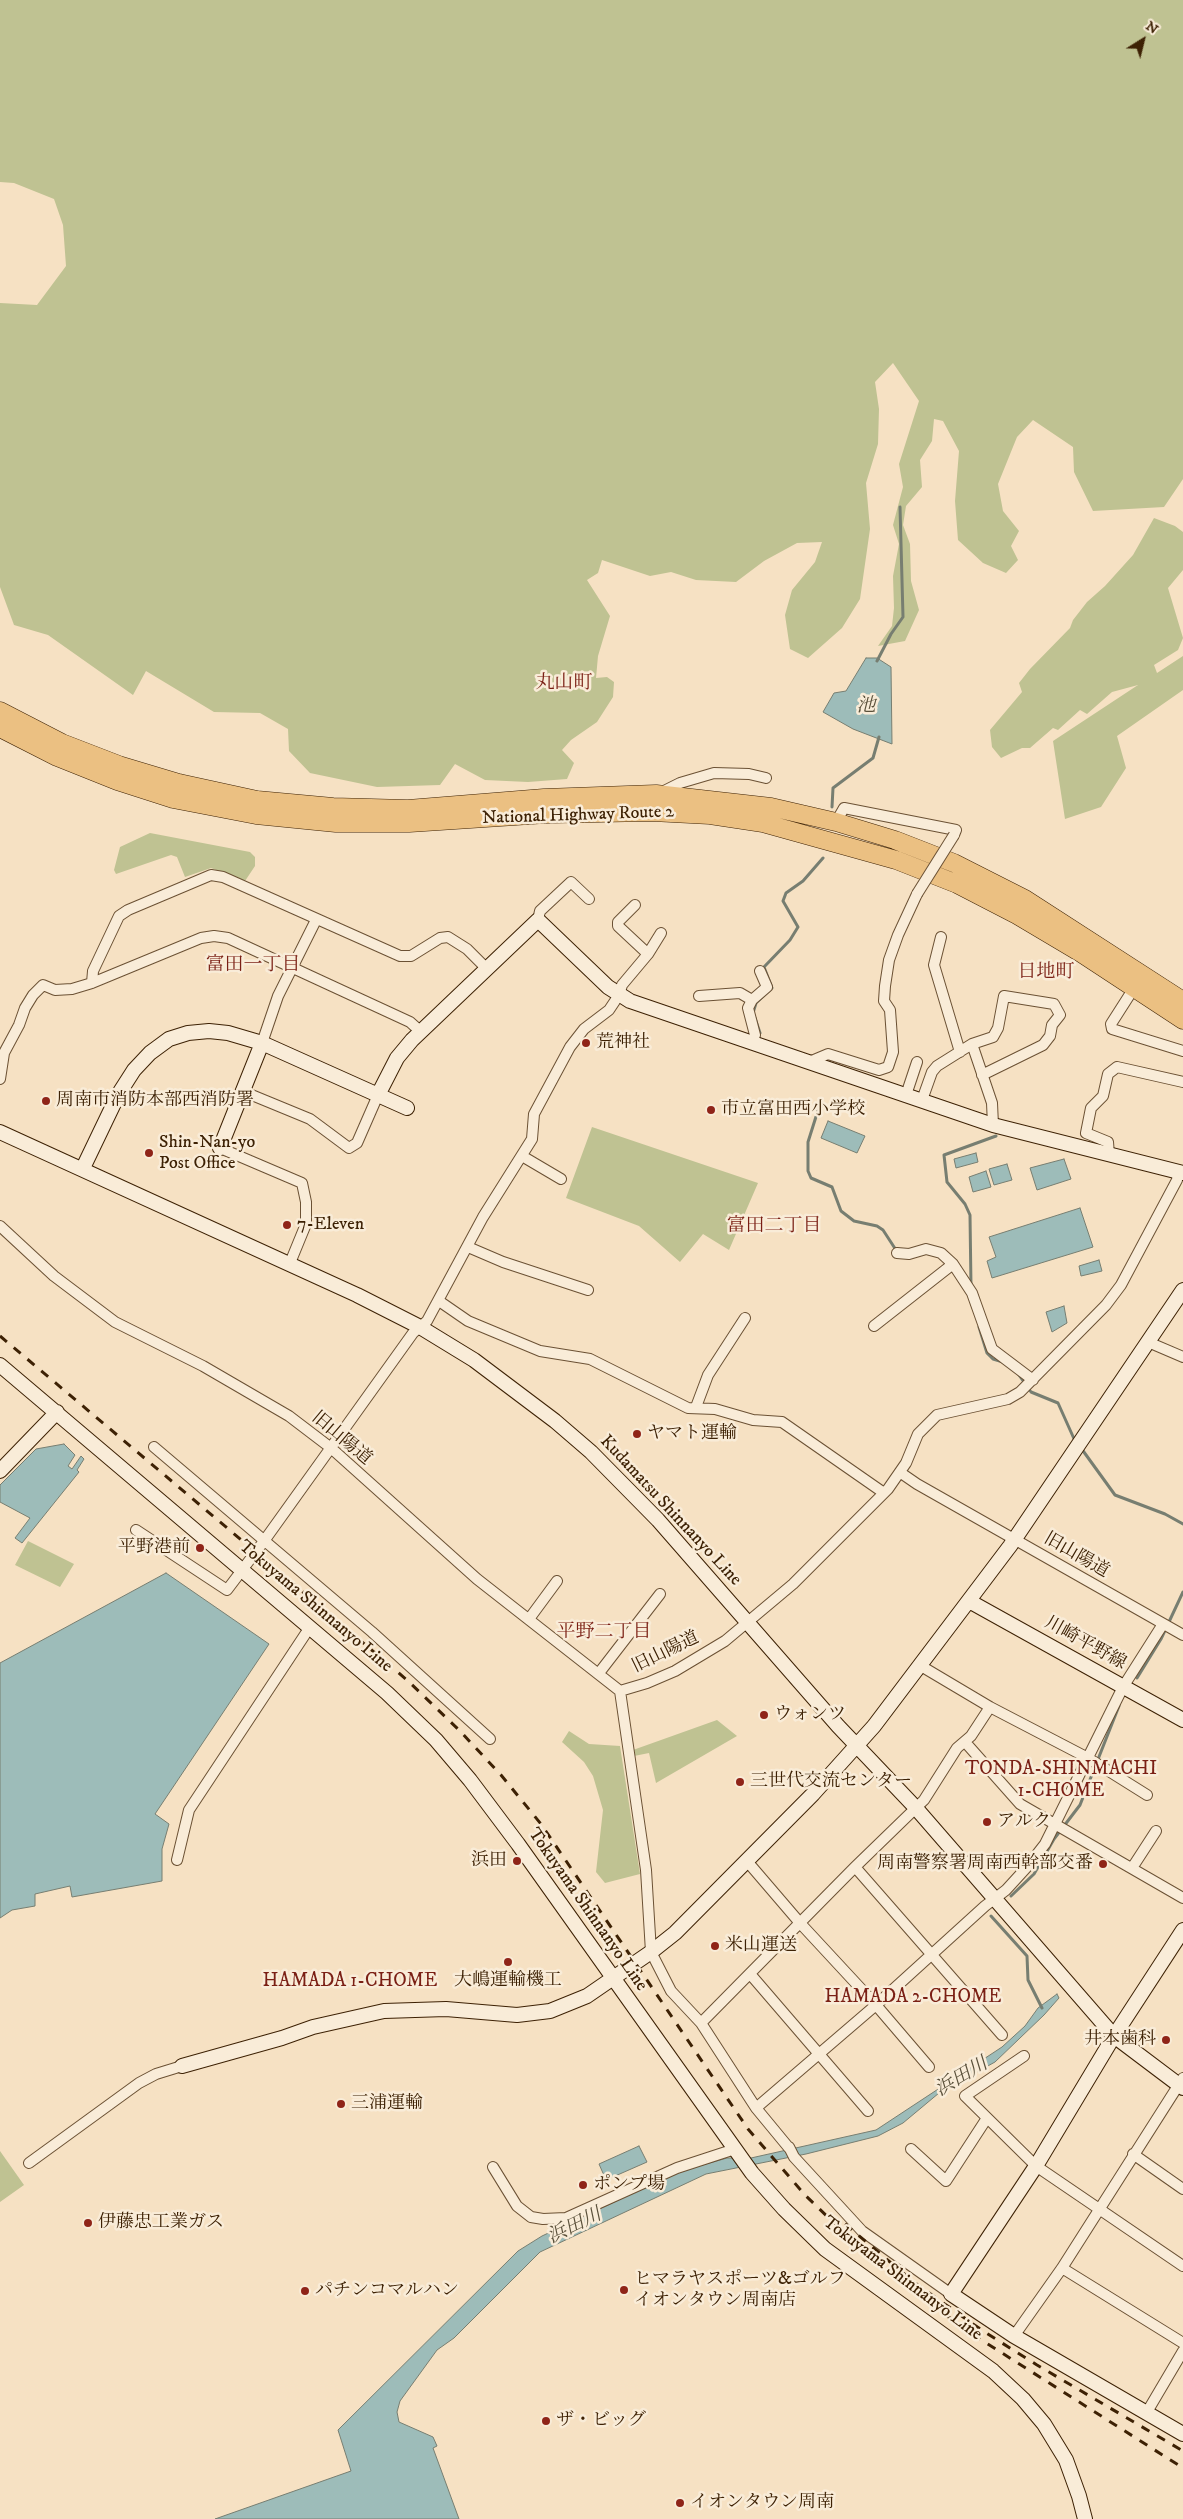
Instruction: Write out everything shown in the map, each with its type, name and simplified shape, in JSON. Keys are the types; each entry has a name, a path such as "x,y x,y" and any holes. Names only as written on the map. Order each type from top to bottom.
{"highway":[{"name":"National Highway Route 2","path":"0,711 62,743 119,765 179,784 257,800 333,807 408,809 544,798 656,794 772,807 836,822 895,840 954,863 1025,899 1183,1000"},
{"name":"National Highway Route 2","path":"0,728 57,757 117,781 173,799 256,815 336,823 409,823 556,814 652,812 710,814 762,823 896,860 957,884 1017,914 1183,1020"}],"street":[{"path":"656,794 680,783 714,774 749,774 766,778"},
{"path":"809,1062 828,1054 879,1070 888,1067 893,1052 890,1010 884,1001 885,986 895,943 917,894 956,830 844,808 836,822"},
{"path":"92,983 93,971 119,916 128,910 211,875 223,877 400,956 411,956 440,938 448,937 467,949 486,968"},
{"path":"242,1091 310,1119 350,1148 357,1142 397,1058 420,1031 538,920 540,911 571,882 589,899"},
{"path":"635,905 618,922 618,926 648,954"},
{"path":"290,1263 306,1224 306,1202 302,1183 220,1148 262,1043 278,996 316,920"},
{"path":"538,920 619,996 993,1125 1181,1172 1121,1285 1106,1305 1020,1392 1008,1399 937,1415 918,1434 901,1473"},
{"path":"136,1530 226,1590 264,1541 413,1333 427,1321 468,1246 532,1139 534,1114 570,1047 584,1029 608,1010 619,996 622,985 648,954 661,933"},
{"path":"0,1079 4,1053 33,995 43,985 55,990 72,989 214,936 228,938 410,1022 420,1031"},
{"path":"941,936 934,965 960,1052"},
{"path":"752,1042 755,1035 748,1008 752,1000 767,987 760,971"},
{"path":"1134,988 1111,1024 1112,1029 1183,1051"},
{"path":"699,996 740,993 752,1000"},
{"path":"922,1100 932,1072 937,1066 972,1044 993,1037 998,1028 1004,996 1054,1004 1060,1015 1052,1025 1050,1036 1043,1045 982,1075"},
{"path":"82,1168 118,1095 134,1070 150,1053 169,1039 209,1031 228,1033 262,1043 407,1108"},
{"path":"972,1044 992,1103 993,1125"},
{"path":"906,1095 917,1062"},
{"path":"1109,1155 1108,1142 1086,1133 1091,1108 1103,1096 1108,1074 1117,1066 1183,1082"},
{"name":"Kudamatsu Shinnanyo Line","path":"0,1132 290,1263 420,1327 504,1381 591,1452 658,1520 856,1746 915,1807 1114,2036 1182,2083"},
{"path":"522,1156 561,1179"},
{"name":"旧山陽道","path":"0,1226 54,1276 115,1322 244,1389 289,1416 331,1448 470,1574 620,1691 647,1683 675,1671 725,1640 793,1584 884,1493 901,1473 917,1484 1183,1635"},
{"path":"468,1246 503,1262 588,1290"},
{"path":"897,1253 909,1254 933,1249 941,1252 952,1264 972,1293 992,1349 1033,1380"},
{"path":"874,1326 952,1264"},
{"path":"29,2162 139,2083 182,2066 282,2038 313,2027 384,2011 446,2009 517,2015 550,2011 587,1996 651,1952 675,1933 834,1772 921,1666 1014,1539 1148,1342 1177,1306 1183,1290"},
{"path":"439,1302 477,1325 540,1351 590,1359 678,1405 688,1408 715,1409 753,1420 782,1422 884,1493"},
{"path":"696,1407 708,1375 745,1318"},
{"path":"1148,1342 1183,1357"},
{"name":"Tokuyama Shinnanyo Line","path":"0,1365 387,1693 436,1740 470,1780 748,2167 784,2209 825,2249 992,2371 1023,2399 1044,2424 1066,2460 1085,2519"},
{"path":"0,1471 57,1412"},
{"path":"154,1447 372,1632 490,1739"},
{"path":"529,1619 557,1581"},
{"path":"599,1673 660,1594"},
{"name":"川崎平野線","path":"969,1601 1183,1720"},
{"path":"756,2108 876,2005 994,1898 1006,1890 1027,1867 1059,1825 1088,1758 1123,1687 1163,1624"},
{"path":"177,1860 189,1810 310,1627"},
{"path":"921,1666 990,1707 1088,1758 1147,1795"},
{"path":"620,1691 646,1870 651,1952 671,1991 701,2024 756,2108 791,2151 862,2231 1014,2336 1183,2434"},
{"path":"701,2024 751,1976 854,1867 924,1800 957,1748 965,1742 990,1707"},
{"path":"965,1742 1020,1804 1183,1898"},
{"path":"1132,1868 1156,1831"},
{"path":"746,1860 929,2067"},
{"path":"854,1867 1002,2035"},
{"path":"951,2294 1036,2166 1114,2036 1183,1930"},
{"path":"751,1976 868,2111"},
{"path":"1024,2056 965,2096 1036,2166 1183,2266"},
{"path":"1014,2336 1062,2268 1133,2154 1182,2083"},
{"path":"912,2149 946,2181 987,2118"},
{"path":"493,2167 517,2206 531,2217 543,2219 566,2218 677,2168 737,2152"},
{"path":"1133,2154 1183,2189"},
{"path":"1062,2268 1183,2344"},
{"path":"1147,2412 1183,2351"}],"green space":[{"path":"0,0 1183,0 1183,479 1164,507 1093,511 1074,472 1073,447 1033,420 1017,437 998,484 1003,511 1019,531 1011,546 1018,560 1006,573 983,563 958,540 955,501 959,451 943,421 934,419 932,441 920,460 922,487 906,506 903,525 910,544 911,581 919,610 905,641 878,646 892,626 894,608 893,576 899,544 893,525 903,487 899,464 919,401 893,363 875,382 879,409 878,444 866,483 870,529 860,599 842,628 808,658 790,649 785,615 792,590 815,562 822,542 797,543 764,561 736,582 696,580 671,572 650,576 602,560 598,573 587,580 610,616 598,656 596,678 607,677 614,682 613,697 597,722 571,740 562,750 574,763 567,779 528,782 485,780 455,764 440,785 377,787 310,773 289,751 288,729 260,713 214,712 146,671 133,695 48,635 14,625 0,587 0,303 37,305 66,266 63,225 54,199 14,183 0,182"},
{"path":"1154,518 1175,526 1183,532 1183,570 1168,588 1183,638 1178,650 1154,665 1157,673 1183,656 1183,690 1117,736 1126,768 1101,807 1065,819 1053,741 1138,685 1112,692 1087,714 1080,710 1058,730 1053,728 1030,748 1022,748 1001,758 992,747 990,730 1022,692 1019,683 1030,669 1070,628 1073,620 1087,602 1105,586 1133,555"},
{"path":"150,833 250,852 255,857 255,866 245,881 211,868 185,877 177,857 171,855 116,874 114,870 120,847"},
{"path":"592,1127 758,1183 729,1250 703,1234 680,1262 639,1226 566,1198"},
{"path":"28,1541 74,1564 60,1587 15,1565"},
{"path":"717,1720 737,1736 656,1783 649,1753 634,1756 633,1750"},
{"path":"569,1731 589,1744 620,1746 640,1874 605,1883 596,1872 603,1810 593,1776 584,1762 562,1742"},
{"path":"0,2151 24,2185 0,2202"}],"water":[{"name":"池","path":"866,658 877,658 891,667 892,744 853,729 823,712 834,693 846,691"},
{"path":"828,1121 865,1136 857,1153 821,1138"},
{"path":"976,1153 978,1162 956,1168 954,1159"},
{"path":"1064,1159 1071,1179 1037,1190 1030,1168"},
{"path":"1007,1164 1012,1180 994,1185 989,1169"},
{"path":"986,1171 991,1187 973,1192 969,1177"},
{"path":"1080,1208 1093,1247 992,1278 987,1261 996,1257 989,1237"},
{"path":"1099,1260 1102,1271 1081,1276 1079,1266"},
{"path":"1064,1306 1067,1323 1052,1332 1046,1312"},
{"path":"64,1444 75,1455 68,1466 72,1469 81,1456 84,1459 77,1470 79,1472 22,1543 15,1538 30,1518 0,1502 0,1485 36,1449"},
{"path":"166,1573 269,1644 155,1814 169,1824 162,1849 162,1881 72,1897 70,1886 35,1894 35,1906 12,1910 0,1918 0,1663"},
{"name":"浜田川","path":"1057,1994 1059,1998 1044,2015 995,2062 939,2093 903,2123 878,2136 806,2154 706,2174 540,2252 454,2338 437,2350 400,2401 397,2412 399,2422 433,2437 437,2446 433,2448 459,2519 215,2519 351,2471 338,2430 518,2251 542,2236 678,2172 727,2158 751,2158 876,2130 1002,2047 1025,2026 1038,2008"},
{"path":"639,2146 647,2162 606,2180 599,2164"}],"waterway":[{"path":"877,661 891,634 903,617 900,507"},
{"path":"832,807 833,788 873,758 879,737"},
{"path":"753,1013 756,1003 772,988 764,967 790,940 798,927 783,901 786,893 803,881 823,858"},
{"path":"755,1018 760,1033"},
{"path":"820,1104 808,1142 808,1171 811,1178 832,1187 841,1211 854,1221 877,1226 883,1230 896,1250"},
{"path":"971,1287 970,1215 965,1204 947,1182 944,1155 996,1136"},
{"path":"979,1327 987,1353 993,1359 1003,1362"},
{"path":"1019,1375 1031,1392 1058,1403 1075,1441"},
{"path":"1081,1448 1115,1495 1165,1514 1183,1524"},
{"path":"1137,1678 1161,1639 1183,1592"},
{"path":"1011,1896 1034,1874 1054,1839 1080,1805 1119,1706"},
{"path":"991,1916 1027,1956 1028,1980 1042,2008"}],"railway":[{"path":"0,1336 407,1680 459,1730 501,1775 541,1824 748,2129 805,2195 866,2254 910,2290 980,2339 1183,2468"},
{"path":"845,2224 915,2283 983,2331 1183,2451"}],"place":[{"name":"荒神社","path":"586,1043"},
{"name":"周南市消防本部西消防署","path":"46,1101"},
{"name":"市立富田西小学校","path":"711,1110"},
{"name":"Shin-Nan-yo Post Office","path":"149,1153"},
{"name":"7-Eleven","path":"287,1225"},
{"name":"ヤマト運輸","path":"637,1434"},
{"name":"平野港前","path":"200,1548"},
{"name":"ウォンツ","path":"764,1715"},
{"name":"三世代交流センター","path":"740,1782"},
{"name":"アルク","path":"987,1822"},
{"name":"浜田","path":"517,1861"},
{"name":"周南警察署周南西幹部交番","path":"1103,1864"},
{"name":"米山運送","path":"715,1946"},
{"name":"大嶋運輸機工","path":"508,1962"},
{"name":"井本歯科","path":"1166,2040"},
{"name":"三浦運輸","path":"341,2104"},
{"name":"ポンプ場","path":"583,2185"},
{"name":"伊藤忠工業ガス","path":"88,2223"},
{"name":"ヒマラヤスポーツ&ゴルフ イオンタウン周南店","path":"624,2290"},
{"name":"パチンコマルハン","path":"305,2291"},
{"name":"ザ・ビッグ","path":"546,2421"},
{"name":"イオンタウン周南","path":"680,2503"}],"district":[{"name":"丸山町","path":"564,684"},
{"name":"富田一丁目","path":"253,966"},
{"name":"日地町","path":"1046,973"},
{"name":"富田二丁目","path":"774,1227"},
{"name":"平野二丁目","path":"604,1633"},
{"name":"TONDA-SHINMACHI 1-CHOME","path":"1061,1781"},
{"name":"HAMADA 1-CHOME","path":"350,1982"},
{"name":"HAMADA 2-CHOME","path":"913,1998"}]}
